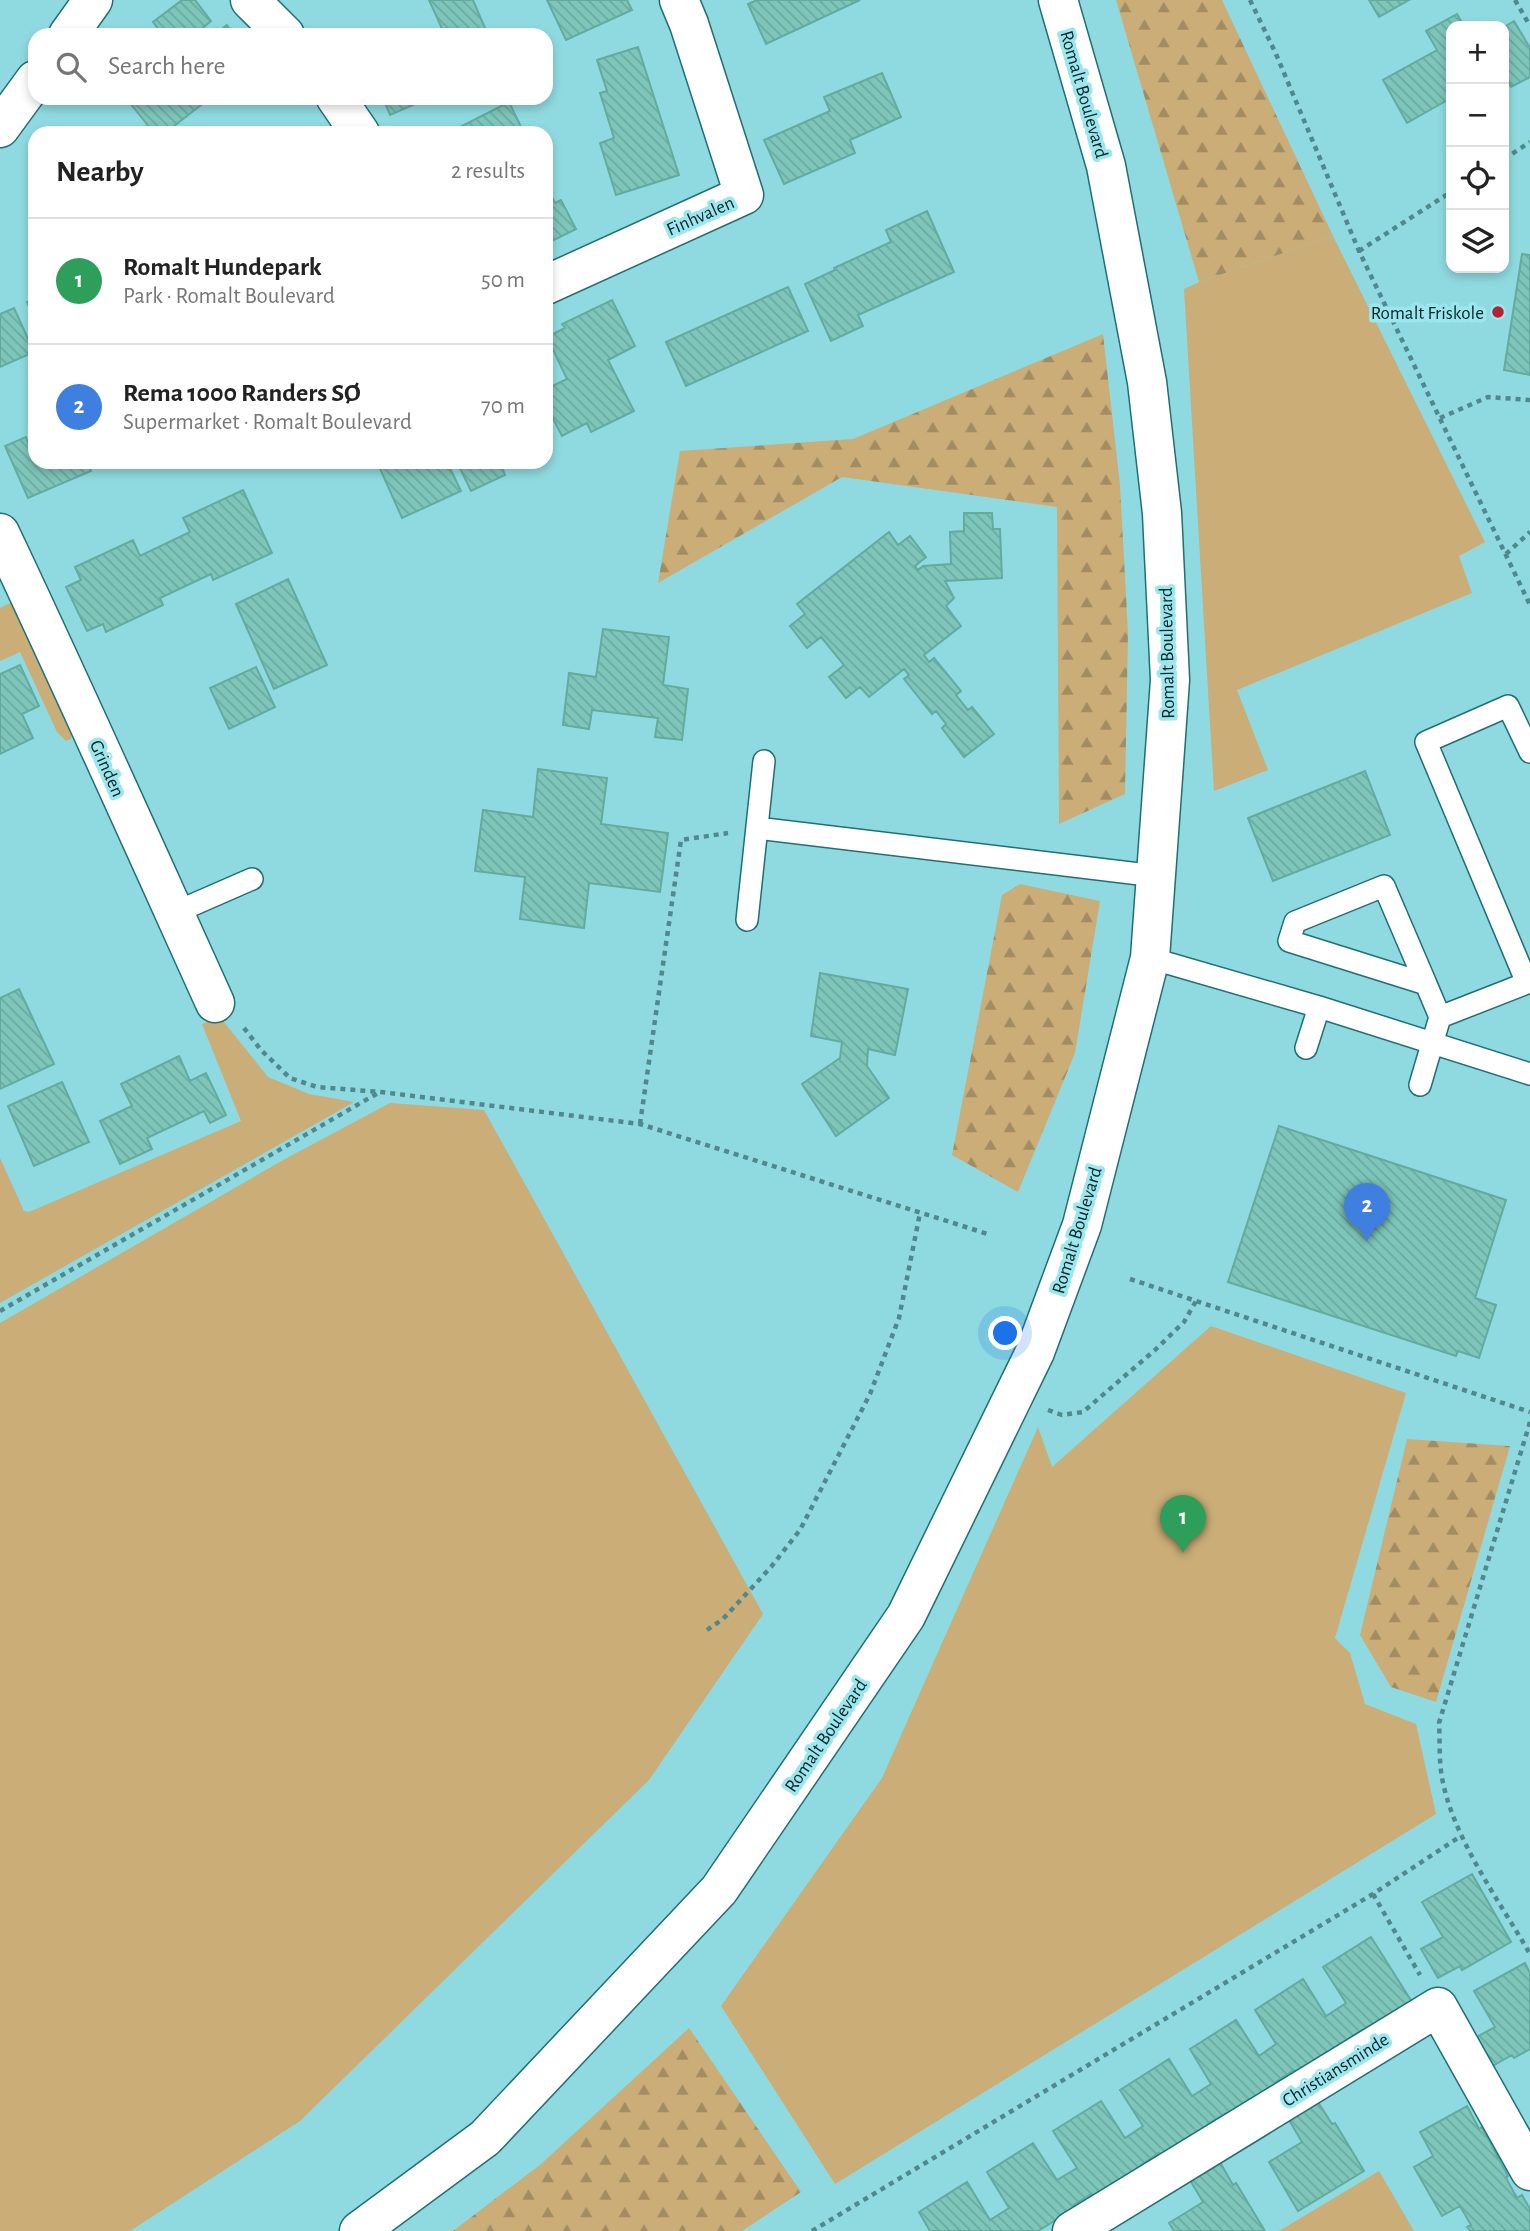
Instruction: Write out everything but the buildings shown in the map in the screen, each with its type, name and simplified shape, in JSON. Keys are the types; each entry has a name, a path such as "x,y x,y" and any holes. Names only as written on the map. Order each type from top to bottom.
{"street":[{"path":"73,28 93,0"},
{"path":"250,0 278,28"},
{"name":"Finhvalen","path":"553,282 744,195 679,0"},
{"name":"Romalt Boulevard","path":"359,2231 485,2138 719,1890 906,1616 1035,1352 1082,1226 1150,958 1170,680 1162,513 1147,382 1106,166 1058,0"},
{"path":"0,128 28,90"},
{"path":"341,105 355,126"},
{"name":"Grinden","path":"0,533 79,699 100,752 215,1003"},
{"path":"1438,2007 1530,2171"},
{"name":"Christiansminde","path":"1072,2231 1438,2007"}],"lane":[{"path":"1440,1017 1527,983 1426,742 1508,706 1530,752"},
{"path":"747,920 764,761"},
{"path":"757,828 1156,876"},
{"path":"174,913 252,879"},
{"path":"1420,1085 1440,1017 1426,984 1384,886 1295,922 1289,941 1426,984"},
{"path":"1150,958 1319,1007 1530,1074"},
{"path":"1306,1048 1319,1007"}],"path":[{"path":"1250,0 1276,54 1360,251 1530,605"},
{"path":"1515,0 1530,26"},
{"path":"1509,156 1530,142"},
{"path":"1360,251 1446,195"},
{"path":"1440,418 1488,397 1530,400"},
{"path":"1506,554 1530,531"},
{"path":"640,1124 681,840 757,828"},
{"path":"215,1003 227,1007 261,1050 290,1078 317,1087 381,1092 640,1124 991,1235"},
{"path":"0,1311 381,1092"},
{"path":"707,1630 723,1619 771,1567 800,1530 870,1394 899,1318 920,1213"},
{"path":"1130,1279 1530,1412"},
{"path":"1014,1398 1062,1415 1083,1412 1184,1322 1196,1301"},
{"path":"1530,1422 1439,1723 1441,1771 1449,1805 1461,1836 1530,1954"},
{"path":"812,2231 1373,1894 1461,1836"},
{"path":"1373,1894 1438,2007"}],"green space":[{"path":"1116,0 1222,0 1333,236 1199,282"},
{"path":"1333,236 1485,542 1459,556 1472,593 1237,690 1268,770 1214,791 1184,289"},
{"path":"1103,334 1120,485 1128,633 1125,794 1059,824 1057,507 842,477 658,583 680,451 853,439"},
{"path":"12,602 72,732 71,739 66,741 57,732 20,652 0,661 0,608"},
{"path":"1020,884 1100,901 1075,1053 1018,1192 952,1155 1002,895"},
{"path":"220,1017 268,1077 309,1094 354,1102 0,1303 0,1158 24,1211 29,1212 241,1121 202,1024"},
{"path":"390,1103 484,1110 763,1614 649,1780 300,2121 130,2231 0,2231 0,1323 285,1159"},
{"path":"1211,1326 1406,1393 1335,1638 1350,1653 1365,1704 1416,1724 1436,1814 835,2184 721,2006 882,1778 1038,1427 1052,1467"},
{"path":"1407,1439 1510,1446 1436,1702 1391,1687 1360,1635"},
{"path":"689,2028 801,2192 742,2231 453,2231 541,2164"},
{"path":"1379,2171 1414,2231 1279,2231"}],"place":[{"name":"Romalt Friskole","path":"1498,312"},
{"name":"Rema 1000 Randers SØ","path":"1367,1241"},
{"name":"Romalt Hundepark","path":"1183,1553"}]}
